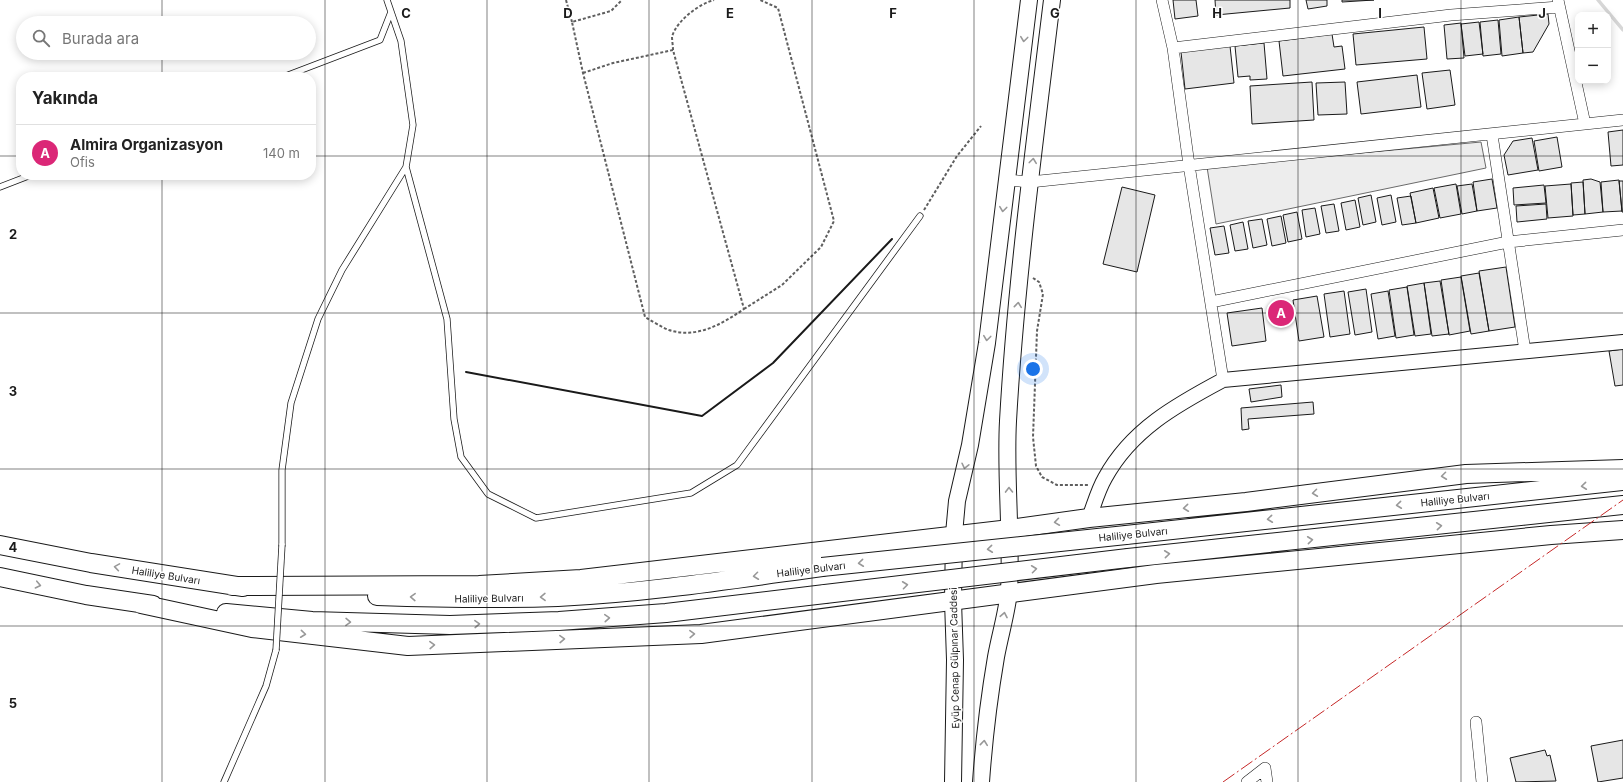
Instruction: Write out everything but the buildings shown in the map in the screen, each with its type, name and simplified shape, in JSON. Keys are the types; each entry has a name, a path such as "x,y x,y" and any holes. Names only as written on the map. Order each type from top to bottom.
{"highway":[{"path":"232,586 336,584 479,585 582,579 954,534 1010,529 1089,518 1246,502 1466,474 1623,457"},
{"path":"1466,474 1623,469"},
{"name":"Haliliye Bulvarı","path":"0,544 91,563 232,586 326,595 442,598 559,597 664,588 822,568 1623,481"},
{"path":"141,604 312,621 450,625 559,621 666,613 1128,558 1623,505"},
{"path":"1551,535 1623,520"},
{"path":"0,577 141,604 252,628 408,646 701,634 953,601 1009,592 1156,574 1551,535 1623,530"}],"main road":[{"name":"Eyüp Cenap Gülpınar Caddesi","path":"953,782 955,660 953,601 954,534 957,501 970,445 987,343 1029,0"},
{"path":"981,782 984,743 996,658 1009,592 1010,529 1008,424 1030,182 1052,0"}],"street":[{"path":"1162,0 1173,48 1189,165 1223,380"},
{"path":"1173,48 1558,3 1585,124"},
{"path":"1007,180 1030,182 1492,135 1623,120"},
{"path":"1492,135 1526,351"},
{"path":"1211,302 1508,242 1623,230"},
{"path":"1089,518 1103,482 1118,457 1143,429 1169,410 1223,380 1623,342"},
{"path":"1476,722 1482,782"},
{"path":"1247,782 1265,768 1267,782"}],"lane":[{"path":"224,782 266,686 276,650 282,545 282,470 291,403 318,319 342,270 406,168 414,126 401,41 388,0"},
{"path":"296,72 380,40 391,12"},
{"path":"406,168 447,319 454,419 461,457 488,494 536,518 691,493 737,466 920,216"},
{"path":"0,187 18,180"}],"path":[{"path":"566,0 645,317 669,330 693,334 724,323 744,308 782,286 821,247 834,221 778,8 760,0"},
{"path":"572,22 611,11 622,0"},
{"path":"714,0 705,2 683,19 672,37 673,50 744,308"},
{"path":"583,73 613,63 673,50"},
{"path":"920,216 957,156 981,126"},
{"path":"1022,268 1039,282 1044,294 1037,331 1034,436 1036,466 1042,477 1057,485 1085,485 1103,482"}],"shaded area":[{"path":"1481,142 1486,168 1216,224 1207,167"}],"waterway":[{"path":"1598,0 1623,30"}],"wall":[{"path":"466,372 702,416 773,363 892,239"}],"power":[{"path":"1223,782 1623,500"}],"place":[{"name":"Almira Organizasyon","path":"1281,313"}]}
